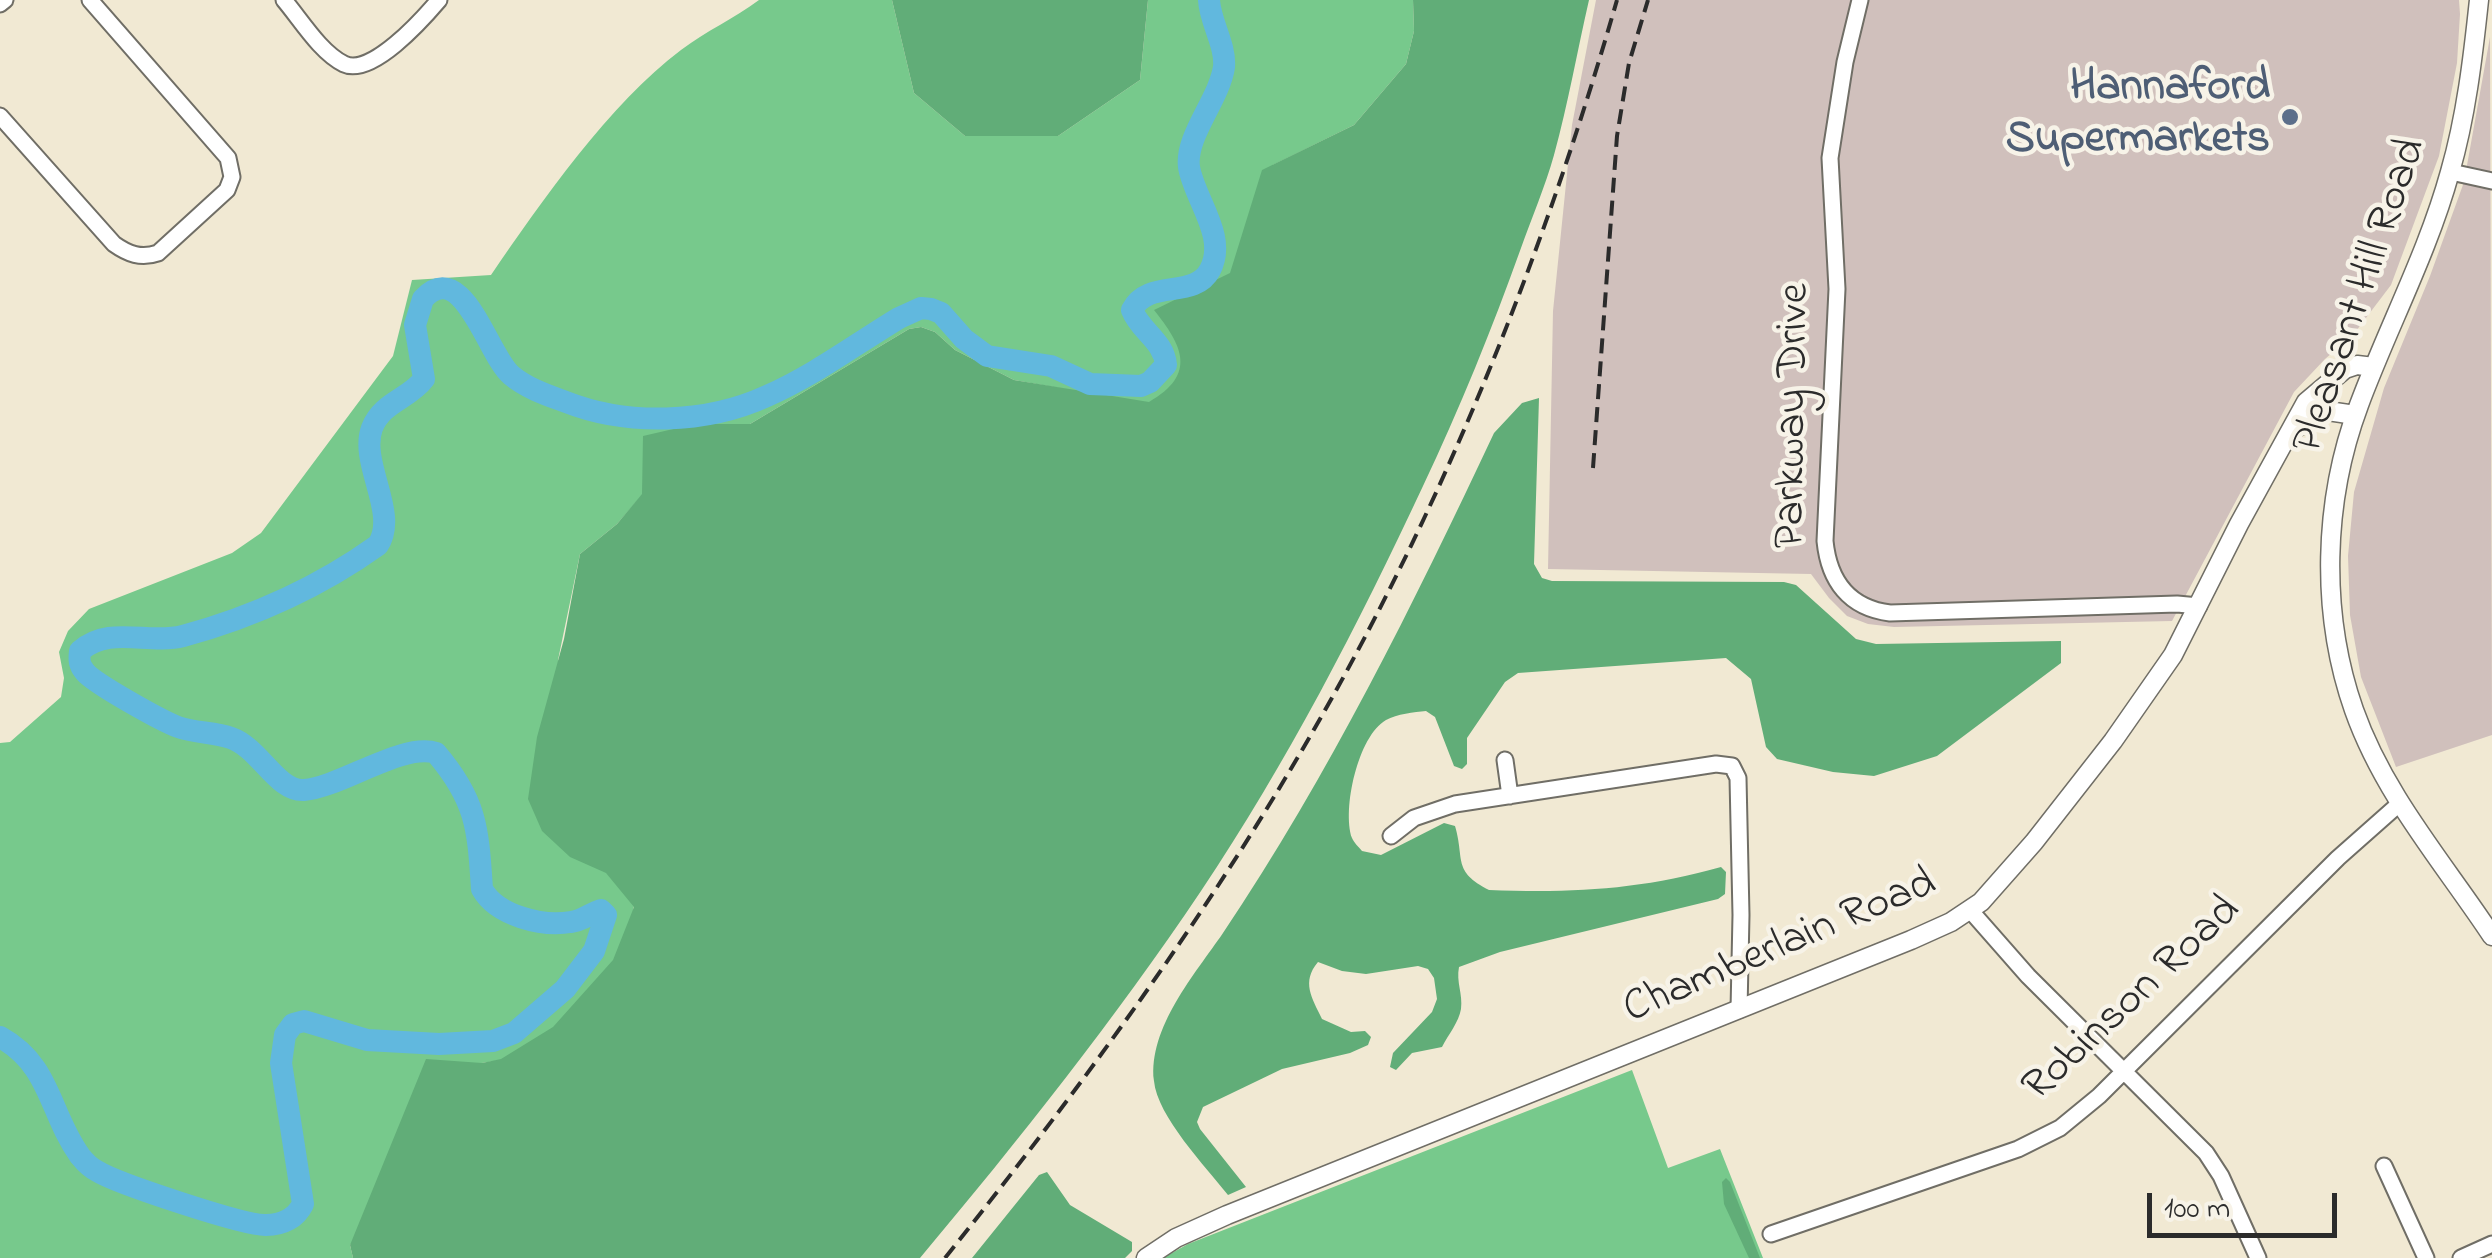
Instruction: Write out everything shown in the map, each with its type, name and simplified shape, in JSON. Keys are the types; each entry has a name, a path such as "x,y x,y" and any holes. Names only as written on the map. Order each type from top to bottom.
{"street":[{"path":"0,116 114,244 128,253 158,253 227,190 232,177 228,158 90,0"},
{"path":"284,0 335,58 358,67 376,60 439,0"},
{"name":"Parkway Drive","path":"1860,0 1845,62 1830,158 1837,289 1825,542 1833,577 1857,604 1890,613 2199,606"},
{"name":"Pleasant Hill Road","path":"2479,0 2450,172 2355,415 2334,506 2332,605 2342,672 2354,711 2399,804 2492,936"},
{"path":"2450,172 2492,181"},
{"name":"Chamberlain Road","path":"1146,1258 1176,1238 1241,1209 1912,940 1970,910 2014,866 2112,742 2173,655 2306,402 2351,366 2374,367"},
{"path":"2288,433 2328,411 2355,415"},
{"path":"1505,760 1510,796"},
{"path":"1391,836 1414,818 1434,810 1716,764 1732,766 1738,778 1740,1010"},
{"name":"Robinson Road","path":"1772,1234 2039,1140 2080,1114 2338,858 2399,804"},
{"path":"1970,910 2028,976 2212,1160 2258,1258"},
{"path":"2384,1166 2426,1258"},
{"path":"2461,1258 2492,1244"}],"shaded area":[{"path":"1596,0 2459,0 2460,14 2457,63 2439,156 2391,285 2353,335 2294,392 2172,621 1894,627 1868,624 1847,616 1811,574 1548,569 1553,311 1572,125"},
{"path":"2490,37 2492,735 2396,767 2361,677 2350,615 2348,556 2354,492 2384,388 2464,182"}],"green space":[{"path":"759,0 892,0 914,93 965,136 1058,136 1140,80 1148,0 1413,0 1414,31 1406,64 1354,125 1273,165 1194,412 1014,380 955,350 935,332 921,327 909,329 750,424 715,424 617,524 580,554 558,660 634,906 610,1043 482,1063 350,1245 353,1258 0,1258 0,743 10,742 61,697 64,678 59,652 68,631 89,609 232,553 261,533 393,356 412,280 491,275 554,186 628,97 681,50"},
{"path":"892,0 1148,0 1140,80 1058,136 965,136 914,93"},
{"path":"1413,0 1589,0 1550,167 1487,338 1437,457 1373,590 1320,693 1233,843 1100,1032 920,1258 353,1258 350,1245 426,1059 482,1063 501,1059 553,1027 613,960 634,907 606,873 570,857 542,831 528,799 537,737 564,639 580,554 617,524 642,494 643,436 695,424 750,424 909,329 921,327 935,332 955,350 1014,380 1149,402 1174,381 1180,359 1172,335 1154,310 1230,273 1262,170 1354,125 1406,64 1414,31"},
{"path":"1539,398 1534,564 1542,578 1784,582 1796,585 1856,639 1876,644 2061,641 2061,663 1937,756 1874,776 1833,772 1777,759 1766,747 1751,679 1726,658 1518,673 1505,682 1467,738 1467,764 1462,769 1454,766 1435,717 1426,711 1386,720 1367,741 1351,792 1349,825 1353,840 1362,851 1381,855 1444,823 1455,826 1462,864 1469,877 1489,890 1606,888 1662,881 1721,867 1726,872 1725,894 1718,899 1500,952 1459,967 1461,1009 1442,1047 1412,1053 1396,1070 1390,1067 1393,1053 1432,1012 1437,999 1434,978 1428,969 1418,966 1366,974 1318,962 1309,983 1322,1019 1351,1032 1365,1031 1371,1037 1368,1045 1282,1069 1203,1107 1197,1122 1200,1129 1246,1187 1228,1195 1184,1141 1157,1095 1154,1061 1158,1041 1176,1002 1262,873 1334,751 1401,625 1494,433 1522,403"},
{"path":"1632,1070 1668,1168 1720,1149 1763,1258 1163,1258 1188,1244"},
{"path":"1047,1172 1070,1205 1132,1242 1132,1251 1125,1258 972,1258 1039,1175"},
{"path":"1726,1178 1760,1258 1749,1258 1724,1204 1722,1182"}],"waterway":[{"path":"0,1037 30,1061 70,1140 92,1168 181,1203 266,1225 288,1220 303,1204 281,1063 285,1035 293,1024 304,1021 367,1040 439,1044 493,1041 514,1033 565,989 594,951 606,915 601,910 575,921 547,923 509,913 489,898 482,889 476,832 468,801 436,753 407,754 319,787 294,789 241,743 178,727 91,678 80,662 80,651 103,639 170,638 235,620 308,588 378,545 384,518 370,457 372,428 382,412 424,379 415,325 423,299 437,289 450,290 462,299 502,365 517,380 566,402 615,415 693,417 743,405 801,379 921,308 941,313 964,339 987,356 1051,366 1090,384 1141,386 1150,382 1166,365 1156,343 1132,310 1149,294 1203,279 1214,257 1213,231 1189,167 1192,143 1224,67 1209,0"}],"railway":[{"path":"945,1258 1036,1142 1166,963 1247,840 1339,685 1388,592 1477,399 1553,202 1617,0"},
{"path":"1593,468 1617,136 1629,63 1648,0"}],"place":[{"name":"Hannaford Supermarkets","path":"2290,117"}]}
